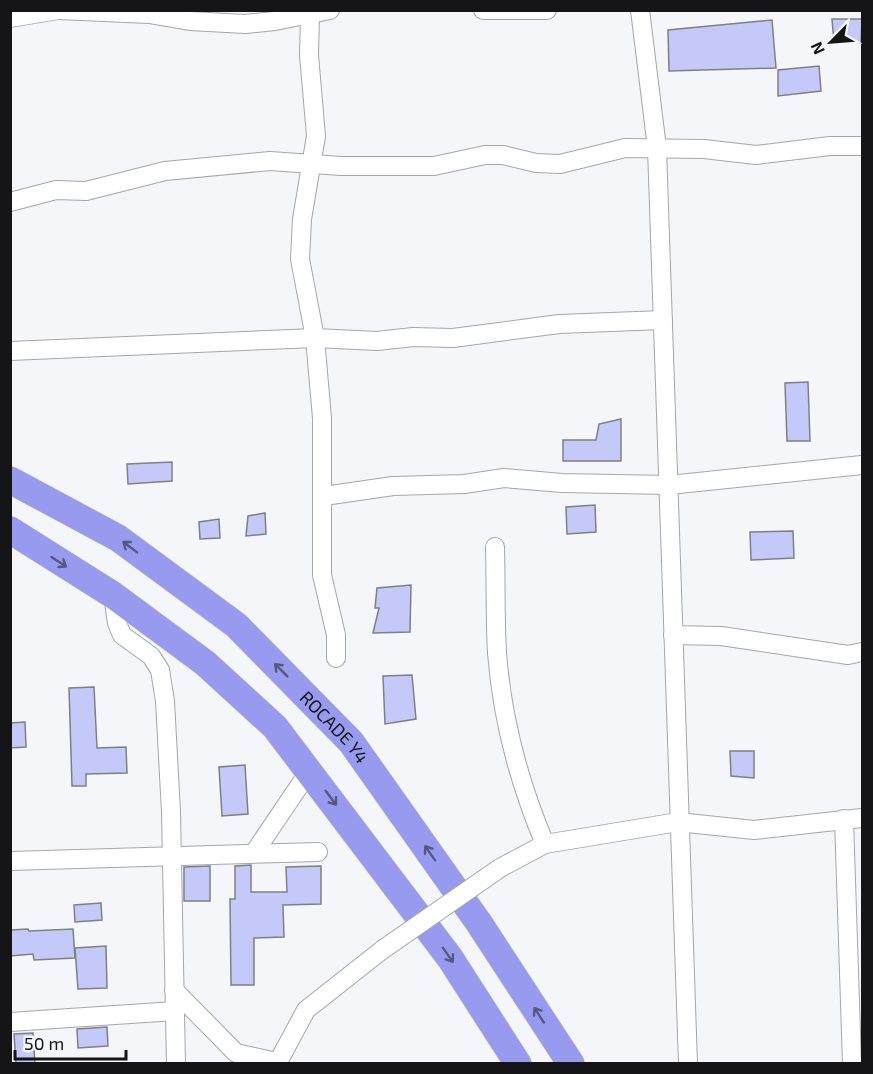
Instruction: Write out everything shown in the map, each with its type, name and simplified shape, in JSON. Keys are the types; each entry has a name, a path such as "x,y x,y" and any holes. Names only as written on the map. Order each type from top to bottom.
{"highway":[{"name":"ROCADE Y4","path":"10,480 118,538 236,625 351,742 479,923 572,1064"},
{"path":"10,530 112,595 205,663 275,727 310,770 450,958 518,1064"}],"street":[{"path":"10,18 58,10 149,14 190,21 245,24 330,10"},
{"path":"483,10 547,10"},
{"path":"640,10 657,148 678,822 688,1064"},
{"path":"310,15 309,55 316,136 313,165 302,219 300,259 315,338 322,418 324,496 321,536 322,575 336,635 336,658"},
{"path":"10,202 56,190 86,191 165,171 270,161 313,165 435,166 485,155 503,155 536,163 560,164 625,148 704,149 756,155 830,146 862,146"},
{"path":"10,351 315,338 377,341 413,337 453,338 559,324 663,320"},
{"path":"324,496 393,486 465,484 504,478 562,483 669,485 862,465"},
{"path":"495,547 497,655 511,738 530,810 545,844"},
{"path":"112,595 117,623 122,635 151,656 160,670 165,701 172,855 176,1064"},
{"path":"673,635 721,636 848,655 862,652"},
{"path":"254,854 310,770"},
{"path":"174,990 236,1053 277,1063 306,1010 382,950 500,868 545,844 678,822 754,830 853,818 852,1064"},
{"path":"10,861 318,852"},
{"path":"10,1022 175,1011"}],"building":[{"path":"832,19 862,19 861,43 834,43"},
{"path":"772,20 776,68 669,71 668,30"},
{"path":"819,66 821,91 778,96 778,70"},
{"path":"808,382 810,441 787,441 785,383"},
{"path":"621,419 621,461 563,461 563,440 596,440 599,424"},
{"path":"172,462 172,481 128,484 127,464"},
{"path":"595,505 596,532 567,534 566,507"},
{"path":"265,513 266,534 246,536 248,516"},
{"path":"219,519 220,538 200,539 199,522"},
{"path":"793,531 794,558 751,560 750,532"},
{"path":"411,585 410,632 373,633 379,608 375,608 377,588"},
{"path":"412,675 416,719 385,724 383,676"},
{"path":"94,687 97,748 126,747 127,773 86,774 86,786 72,786 69,688"},
{"path":"25,722 26,747 10,748 10,723"},
{"path":"730,751 754,751 754,778 731,776"},
{"path":"245,765 248,814 222,816 219,767"},
{"path":"251,865 251,892 287,892 286,867 321,866 321,904 283,905 284,937 254,938 254,985 231,985 230,899 235,899 235,866"},
{"path":"210,866 210,901 184,901 184,867"},
{"path":"101,903 102,920 75,922 74,905"},
{"path":"28,929 29,931 73,929 75,958 34,960 33,954 10,956 10,930"},
{"path":"106,946 107,988 78,989 75,948"},
{"path":"107,1027 108,1046 78,1048 77,1029"},
{"path":"33,1033 35,1064 16,1064 14,1034"}]}
